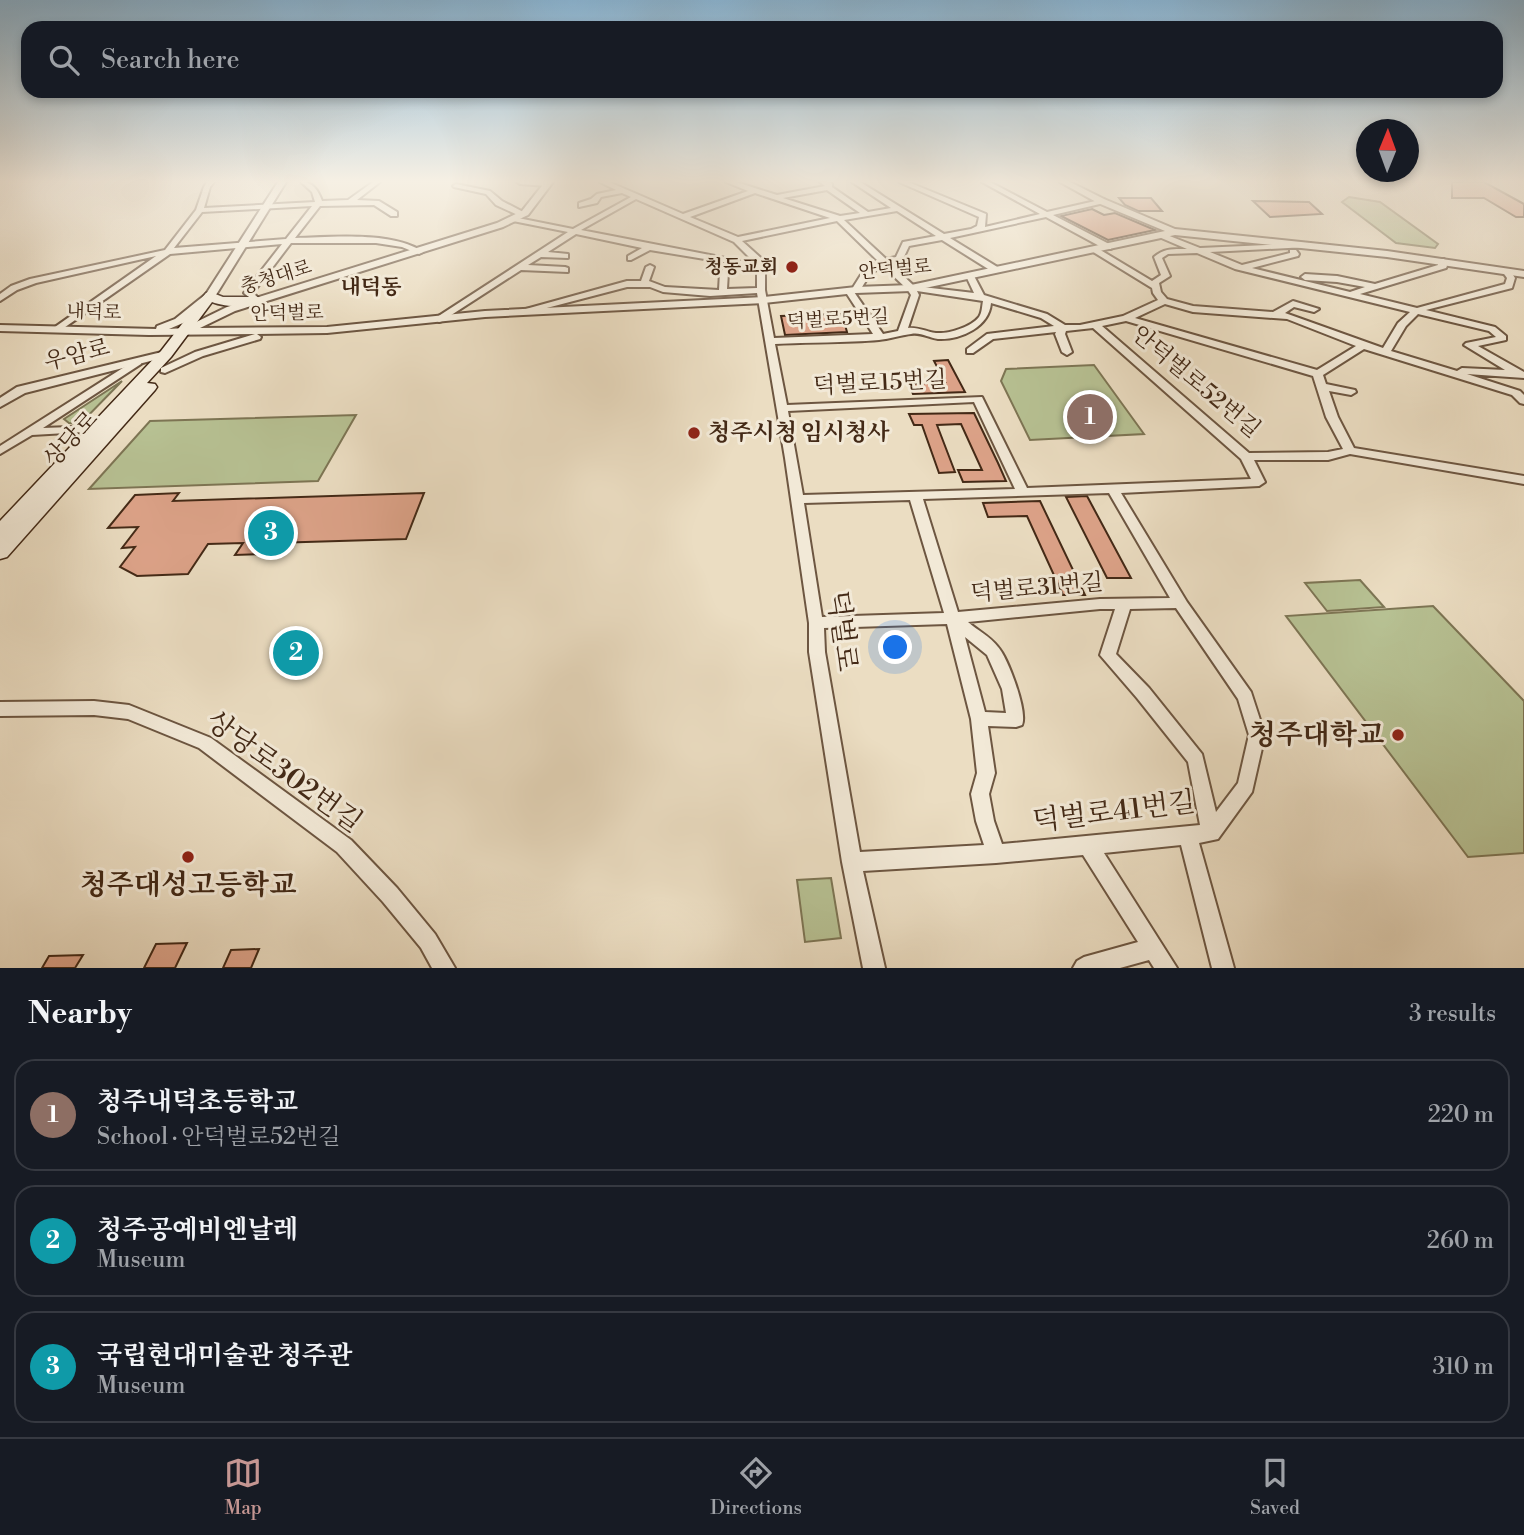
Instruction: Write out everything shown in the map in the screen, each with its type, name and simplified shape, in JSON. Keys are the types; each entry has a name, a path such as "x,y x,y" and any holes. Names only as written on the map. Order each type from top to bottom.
{"main road":[{"path":"210,296 221,301 263,299"},
{"name":"상당로","path":"0,552 166,362 210,296"},
{"name":"상당로","path":"1,530 97,429 166,362"}],"street":[{"path":"58,329 167,252 187,227"},
{"path":"146,331 179,321 210,296 254,227"},
{"path":"290,331 256,325 250,318 263,299 248,293 300,227"},
{"name":"충청대로","path":"187,330 222,313 419,252 488,227"},
{"path":"561,227 649,247 741,262 759,261"},
{"path":"439,319 582,227"},
{"path":"706,227 737,240 759,261"},
{"path":"737,240 793,227"},
{"path":"847,227 911,288 984,298 1044,316 1063,328 1060,334 1067,352"},
{"path":"925,227 996,270"},
{"path":"974,232 981,227"},
{"path":"855,287 873,267 899,259 906,244 993,227"},
{"path":"1071,227 1108,247"},
{"path":"1163,227 1175,232"},
{"name":"안덕벌로","path":"187,330 327,330 719,296 855,287 911,288 1175,232 1441,261 1524,274"},
{"path":"1162,235 1197,252 1241,268 1492,329 1503,338 1468,345 1521,374"},
{"name":"충청대로","path":"242,246 378,239 414,246 419,252"},
{"path":"0,298 14,288 33,281 167,252 242,246"},
{"path":"1164,301 1157,293 1155,282 1166,276 1158,257 1166,253 1307,246"},
{"path":"631,258 649,247"},
{"path":"1241,268 1295,254 1290,248"},
{"path":"1094,250 1156,287"},
{"path":"539,254 565,256"},
{"name":"덕벌로","path":"759,261 762,268 762,295 783,408 816,623 817,652 852,862 874,968"},
{"path":"1351,294 1443,266 1441,261"},
{"path":"519,267 565,270"},
{"path":"644,284 650,267"},
{"path":"1386,351 1408,317 1416,312 1509,286 1511,278 1506,271"},
{"path":"520,312 627,284 651,284 663,289 719,296 724,272"},
{"path":"902,333 924,330 939,336 973,326 985,315 984,298 970,276"},
{"path":"1284,278 1337,279 1380,287"},
{"name":"안덕벌로","path":"855,287 880,337"},
{"name":"덕벌로5번길","path":"771,341 880,337 902,333 915,295 911,288"},
{"name":"안덕벌로52번길","path":"970,351 990,336 1096,325 1126,318 1164,301 1193,309 1288,316 1363,345 1516,393 1524,401"},
{"name":"안덕벌로52번길","path":"1275,315 1293,304 1314,309"},
{"path":"1126,318 1351,392"},
{"name":"안덕벌로52번길","path":"1096,325 1246,457 1328,456 1350,451 1524,480"},
{"name":"내덕로","path":"0,327 187,330"},
{"name":"우암로","path":"0,403 21,390 137,362 166,362 226,344 290,331"},
{"path":"1320,380 1363,345"},
{"path":"0,452 137,362"},
{"path":"1446,370 1521,374"},
{"path":"1320,380 1332,417 1350,451"},
{"name":"덕벌로15번길","path":"783,408 978,399 1023,491"},
{"path":"29,432 97,429"},
{"path":"797,499 1023,491 1114,491 1259,482 1246,457"},
{"path":"1114,491 1180,603 1245,697 1257,735 1246,786 1211,832"},
{"name":"덕벌로31번길","path":"915,495 953,618 993,651 1010,689 1016,720 979,719"},
{"name":"덕벌로31번길","path":"816,623 953,618 1100,604 1180,603"},
{"name":"덕벌로31번길","path":"1124,605 1108,656 1170,727"},
{"path":"953,618 979,719 986,773 980,794 985,821 996,854"},
{"name":"상당로302번길","path":"0,709 94,708 130,712 205,743 344,846 428,941 444,968"},
{"name":"덕벌로41번길","path":"852,862 996,854 1211,832 1196,759 1170,727"},
{"path":"1188,835 1223,968"},
{"path":"1088,845 1166,968"},
{"path":"1084,968 1153,948"}],"green space":[{"path":"1375,227 1415,227 1438,244 1435,248 1396,243"},
{"path":"1094,365 1144,434 1030,440 1001,381 1006,369"},
{"path":"122,381 80,424 69,423 64,419"},
{"path":"356,415 318,481 89,489 150,421"},
{"path":"1360,580 1384,607 1327,611 1305,583"},
{"path":"1433,606 1524,701 1524,853 1468,857 1286,616"},
{"path":"831,878 841,938 805,942 797,880"}],"building":[{"path":"1083,227 1148,227 1155,230 1108,240"},
{"path":"842,314 847,332 785,335 781,316"},
{"path":"948,360 965,392 913,394 909,384 945,382 934,361"},
{"path":"974,413 1006,481 963,482 958,470 982,470 961,424 937,425 955,472 939,473 922,425 914,425 909,414"},
{"path":"179,493 173,501 424,493 406,539 272,543 266,554 235,555 243,543 208,544 188,574 137,576 120,567 135,547 122,548 138,527 108,528 135,495"},
{"path":"1087,496 1131,578 1107,578 1066,497"},
{"path":"1040,501 1085,595 1063,595 1027,516 988,517 983,503"},
{"path":"187,943 175,968 144,968 156,944"},
{"path":"259,949 251,968 223,968 231,950"},
{"path":"83,955 75,968 42,968 49,956"}],"place":[{"name":"청동교회","path":"792,267"},
{"name":"청주내덕초등학교","path":"1090,417"},
{"name":"청주시청 임시청사","path":"694,433"},
{"name":"국립현대미술관 청주관","path":"271,533"},
{"name":"청주공예비엔날레","path":"296,653"},
{"name":"청주대학교","path":"1398,735"},
{"name":"청주대성고등학교","path":"188,857"}],"district":[{"name":"내덕동","path":"371,288"}]}
